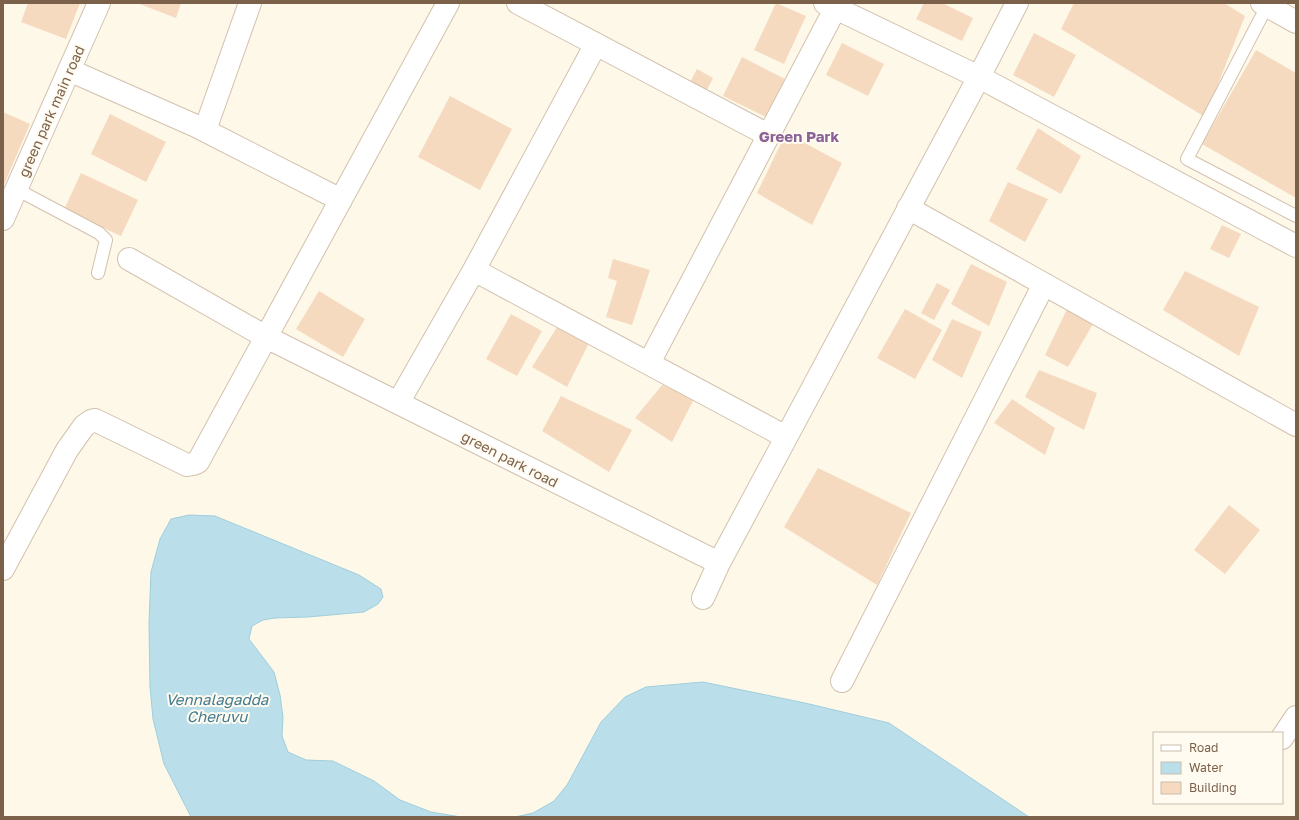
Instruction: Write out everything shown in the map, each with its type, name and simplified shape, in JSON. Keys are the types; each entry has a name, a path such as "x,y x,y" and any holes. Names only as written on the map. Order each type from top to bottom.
{"street":[{"name":"green park main road","path":"3,219 99,3"},
{"path":"201,128 250,3"},
{"path":"3,569 67,450 84,426 91,421 95,420 187,465 198,462 448,3"},
{"path":"518,3 768,135"},
{"path":"702,598 719,563 979,77 1016,3"},
{"path":"1265,4 1296,22"},
{"path":"649,363 768,135 830,6 979,77 1296,246"},
{"path":"398,403 474,270 596,44"},
{"path":"69,70 201,128 341,200"},
{"path":"908,208 1296,426"},
{"name":"green park road","path":"129,259 266,338 719,563"},
{"path":"474,270 786,437"},
{"path":"842,681 1044,284"},
{"path":"1283,736 1296,717"}],"lane":[{"path":"1265,4 1187,159 1296,216"},
{"path":"16,189 99,233 106,240 98,273"}],"water":[{"name":"Vennalagadda Cheruvu","path":"189,515 215,516 359,575 381,589 383,597 378,604 364,612 308,617 275,618 263,620 252,626 249,639 274,672 280,695 283,717 282,736 288,752 306,760 333,761 374,781 400,800 431,812 461,817 191,817 164,764 153,719 150,687 149,623 151,572 160,539 171,519"},
{"path":"703,682 805,703 889,723 1029,817 515,817 533,813 554,801 567,785 601,722 625,697 646,687"}],"building":[{"path":"28,3 80,3 66,39 21,22"},
{"path":"137,3 181,3 176,18"},
{"path":"776,3 806,16 784,64 754,50"},
{"path":"924,3 942,3 973,18 962,41 916,19"},
{"path":"1074,3 1224,3 1245,16 1205,117 1061,29"},
{"path":"1034,33 1076,55 1054,97 1013,75"},
{"path":"842,43 884,64 868,96 826,75"},
{"path":"1256,50 1296,73 1296,198 1202,144"},
{"path":"742,57 785,79 766,117 723,96"},
{"path":"697,69 713,78 704,96 687,88"},
{"path":"450,96 512,129 480,190 418,157"},
{"path":"3,112 30,124 3,187"},
{"path":"110,114 166,142 146,182 91,154"},
{"path":"1038,128 1081,156 1061,194 1016,169"},
{"path":"786,133 842,163 812,225 757,193"},
{"path":"81,173 138,200 121,236 64,210"},
{"path":"1008,182 1048,199 1025,242 989,221"},
{"path":"1222,225 1241,234 1229,258 1210,249"},
{"path":"613,259 650,270 632,325 606,317 617,281 608,278"},
{"path":"971,264 1007,282 989,326 951,304"},
{"path":"1185,271 1259,307 1239,356 1163,310"},
{"path":"937,283 950,290 934,320 921,313"},
{"path":"319,291 365,319 343,357 296,329"},
{"path":"1068,307 1093,324 1068,367 1045,355"},
{"path":"905,309 942,330 915,379 877,358"},
{"path":"511,314 542,331 517,376 486,359"},
{"path":"952,319 982,332 962,378 932,360"},
{"path":"559,324 589,343 567,387 532,367"},
{"path":"1039,370 1097,393 1084,430 1025,397"},
{"path":"662,385 695,397 672,442 635,418"},
{"path":"561,396 632,430 609,472 542,431"},
{"path":"1012,399 1055,428 1045,455 994,423"},
{"path":"818,468 911,513 877,585 784,527"},
{"path":"1229,505 1260,530 1225,574 1194,550"}],"district":[{"name":"Green Park","path":"799,136"}]}
